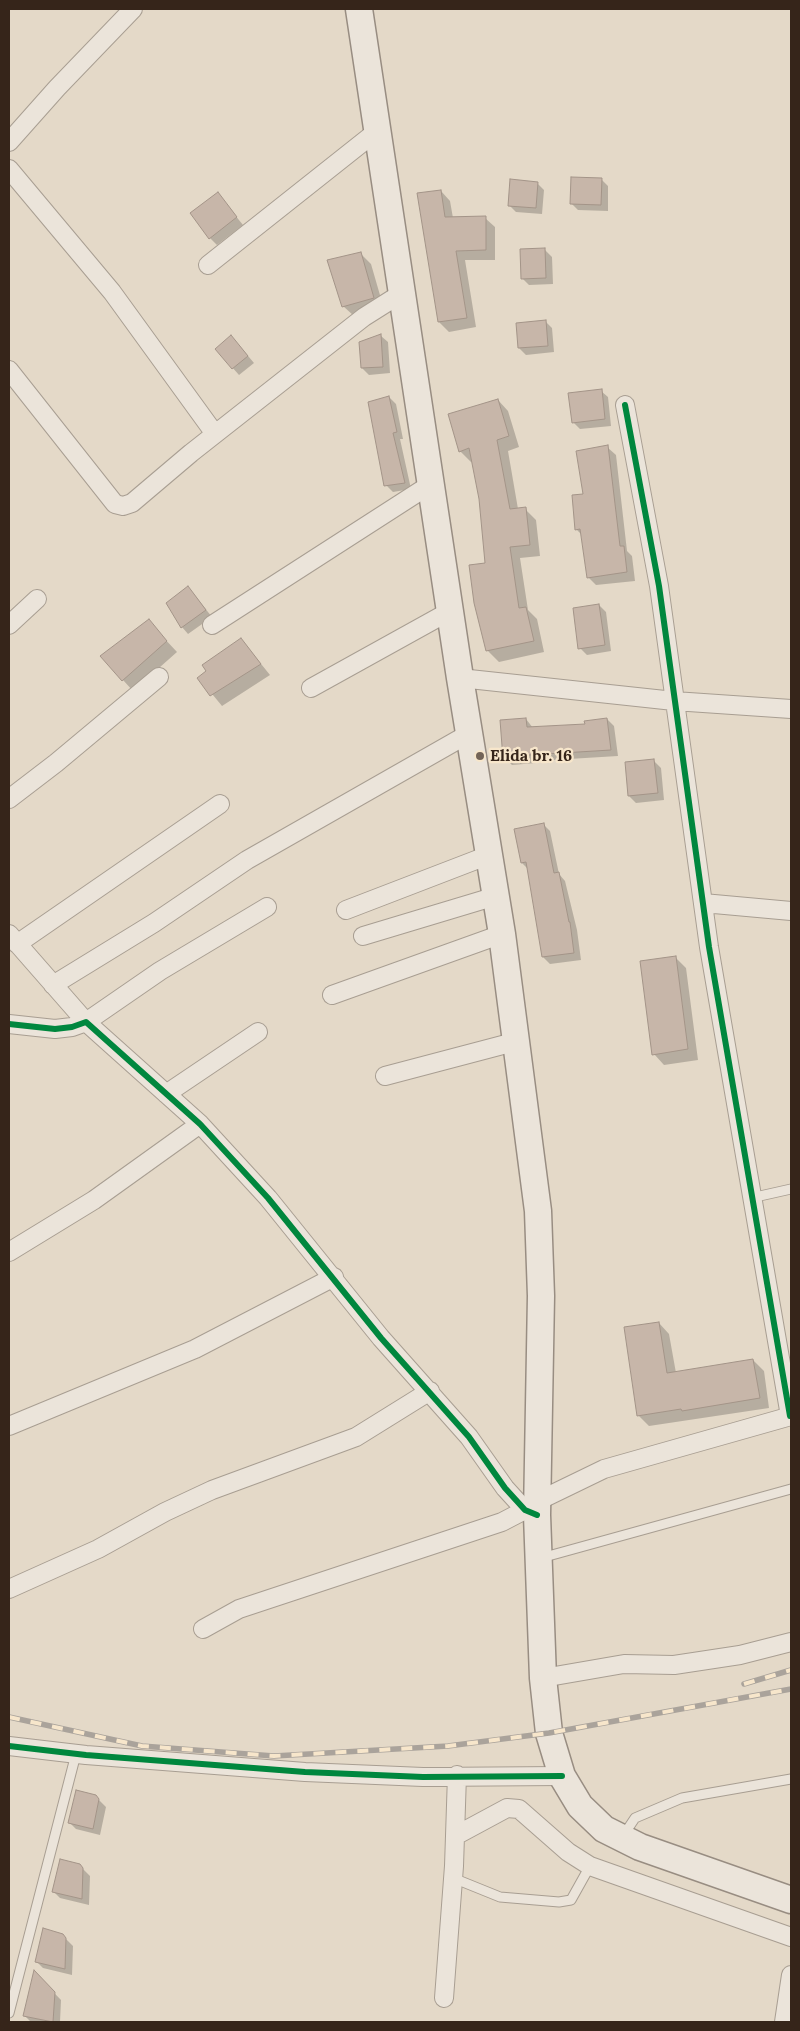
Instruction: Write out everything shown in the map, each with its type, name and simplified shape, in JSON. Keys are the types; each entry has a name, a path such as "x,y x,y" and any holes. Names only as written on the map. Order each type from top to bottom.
{"main road":[{"path":"359,9 460,678 502,934 514,1042 538,1211 541,1296 533,1509 539,1558 543,1678 549,1733 562,1776 580,1806 604,1828 621,1839 791,1900"}],"street":[{"path":"9,142 57,88 133,9"},
{"path":"208,266 377,131"},
{"path":"9,169 112,292 215,434"},
{"path":"9,370 115,504 123,506 132,503 215,434 364,317 402,293"},
{"path":"203,1629 239,1609 502,1522 533,1509 604,1469 791,1416 752,1198 703,903 659,586 625,405"},
{"path":"212,625 431,484"},
{"path":"9,625 37,599"},
{"path":"311,688 450,611"},
{"path":"9,799 56,763 159,677"},
{"path":"460,678 674,701 791,709"},
{"path":"53,985 154,923 247,860 470,733"},
{"path":"220,804 13,939 86,1022 200,1124 234,1159 334,1277 381,1338 533,1509"},
{"path":"346,910 489,855"},
{"path":"363,936 496,896"},
{"path":"703,903 791,911"},
{"path":"9,1024 55,1029 72,1027 86,1022 160,971 267,907"},
{"path":"332,994 502,934"},
{"path":"166,1094 258,1032"},
{"path":"385,1076 514,1042"},
{"path":"9,1252 94,1200 200,1124"},
{"path":"9,1426 195,1348 334,1277"},
{"path":"9,1589 98,1549 165,1512 212,1490 356,1437 430,1391"},
{"path":"543,1678 624,1664 674,1665 690,1663 740,1655 791,1642"},
{"path":"9,1746 76,1754 305,1772 423,1777 457,1775 562,1776"},
{"path":"444,1998 453,1878 457,1775"},
{"path":"455,1836 507,1808 519,1809 568,1852 590,1866 791,1937"},
{"path":"784,2022 791,1975"}],"lane":[{"path":"752,1198 791,1189"},
{"path":"539,1558 791,1489"},
{"path":"9,2013 76,1754"},
{"path":"621,1839 635,1818 682,1798 791,1779"},
{"path":"453,1878 500,1897 559,1902 571,1900 590,1866"}],"building":[{"path":"571,177 602,178 601,205 570,204"},
{"path":"510,179 538,182 536,208 508,206"},
{"path":"441,190 445,217 486,216 486,250 456,251 467,318 438,322 417,193"},
{"path":"218,192 237,217 209,239 190,213"},
{"path":"545,248 546,278 521,279 520,249"},
{"path":"361,252 374,298 342,307 327,260"},
{"path":"546,320 548,346 518,348 516,323"},
{"path":"381,334 383,367 361,368 359,342"},
{"path":"231,335 248,356 232,369 215,349"},
{"path":"602,389 605,419 572,423 568,393"},
{"path":"389,396 397,432 393,433 405,483 384,486 368,402"},
{"path":"498,399 509,436 497,440 510,509 526,507 530,545 510,547 519,608 526,607 534,641 486,651 474,603 469,565 485,563 479,499 469,448 459,452 448,414"},
{"path":"608,445 620,546 624,546 627,572 587,578 580,529 575,530 572,495 583,494 576,451"},
{"path":"188,586 206,610 181,628 166,603"},
{"path":"599,604 605,645 578,649 573,608"},
{"path":"149,619 167,641 122,681 100,656"},
{"path":"241,638 261,664 210,696 197,678 206,671 202,665"},
{"path":"526,718 527,727 585,724 584,721 607,718 611,750 529,755 529,757 503,759 500,720"},
{"path":"654,759 658,793 628,796 625,762"},
{"path":"544,823 554,873 559,872 570,922 574,953 542,957 526,862 521,863 514,829"},
{"path":"676,956 688,1049 652,1055 640,961"},
{"path":"659,1322 667,1373 753,1359 760,1398 682,1411 681,1409 637,1416 624,1327"},
{"path":"76,1790 96,1795 99,1799 93,1829 68,1823"},
{"path":"60,1859 80,1864 83,1868 82,1899 52,1892"},
{"path":"43,1928 63,1934 66,1938 65,1969 35,1962"},
{"path":"34,1970 55,1992 53,2022 23,2016"}],"railway":[{"path":"744,1684 791,1670"},
{"path":"9,1717 142,1746 274,1756 448,1746 549,1733 791,1689"}],"cycle path":[{"path":"625,405 659,586 709,947 790,1416"},
{"path":"9,1024 55,1029 72,1027 86,1022 200,1124 268,1198 381,1338 469,1437 505,1488 525,1510 537,1515"},
{"path":"9,1746 86,1755 305,1772 423,1777 562,1776"}],"place":[{"name":"Elida br. 16","path":"480,756"}]}
